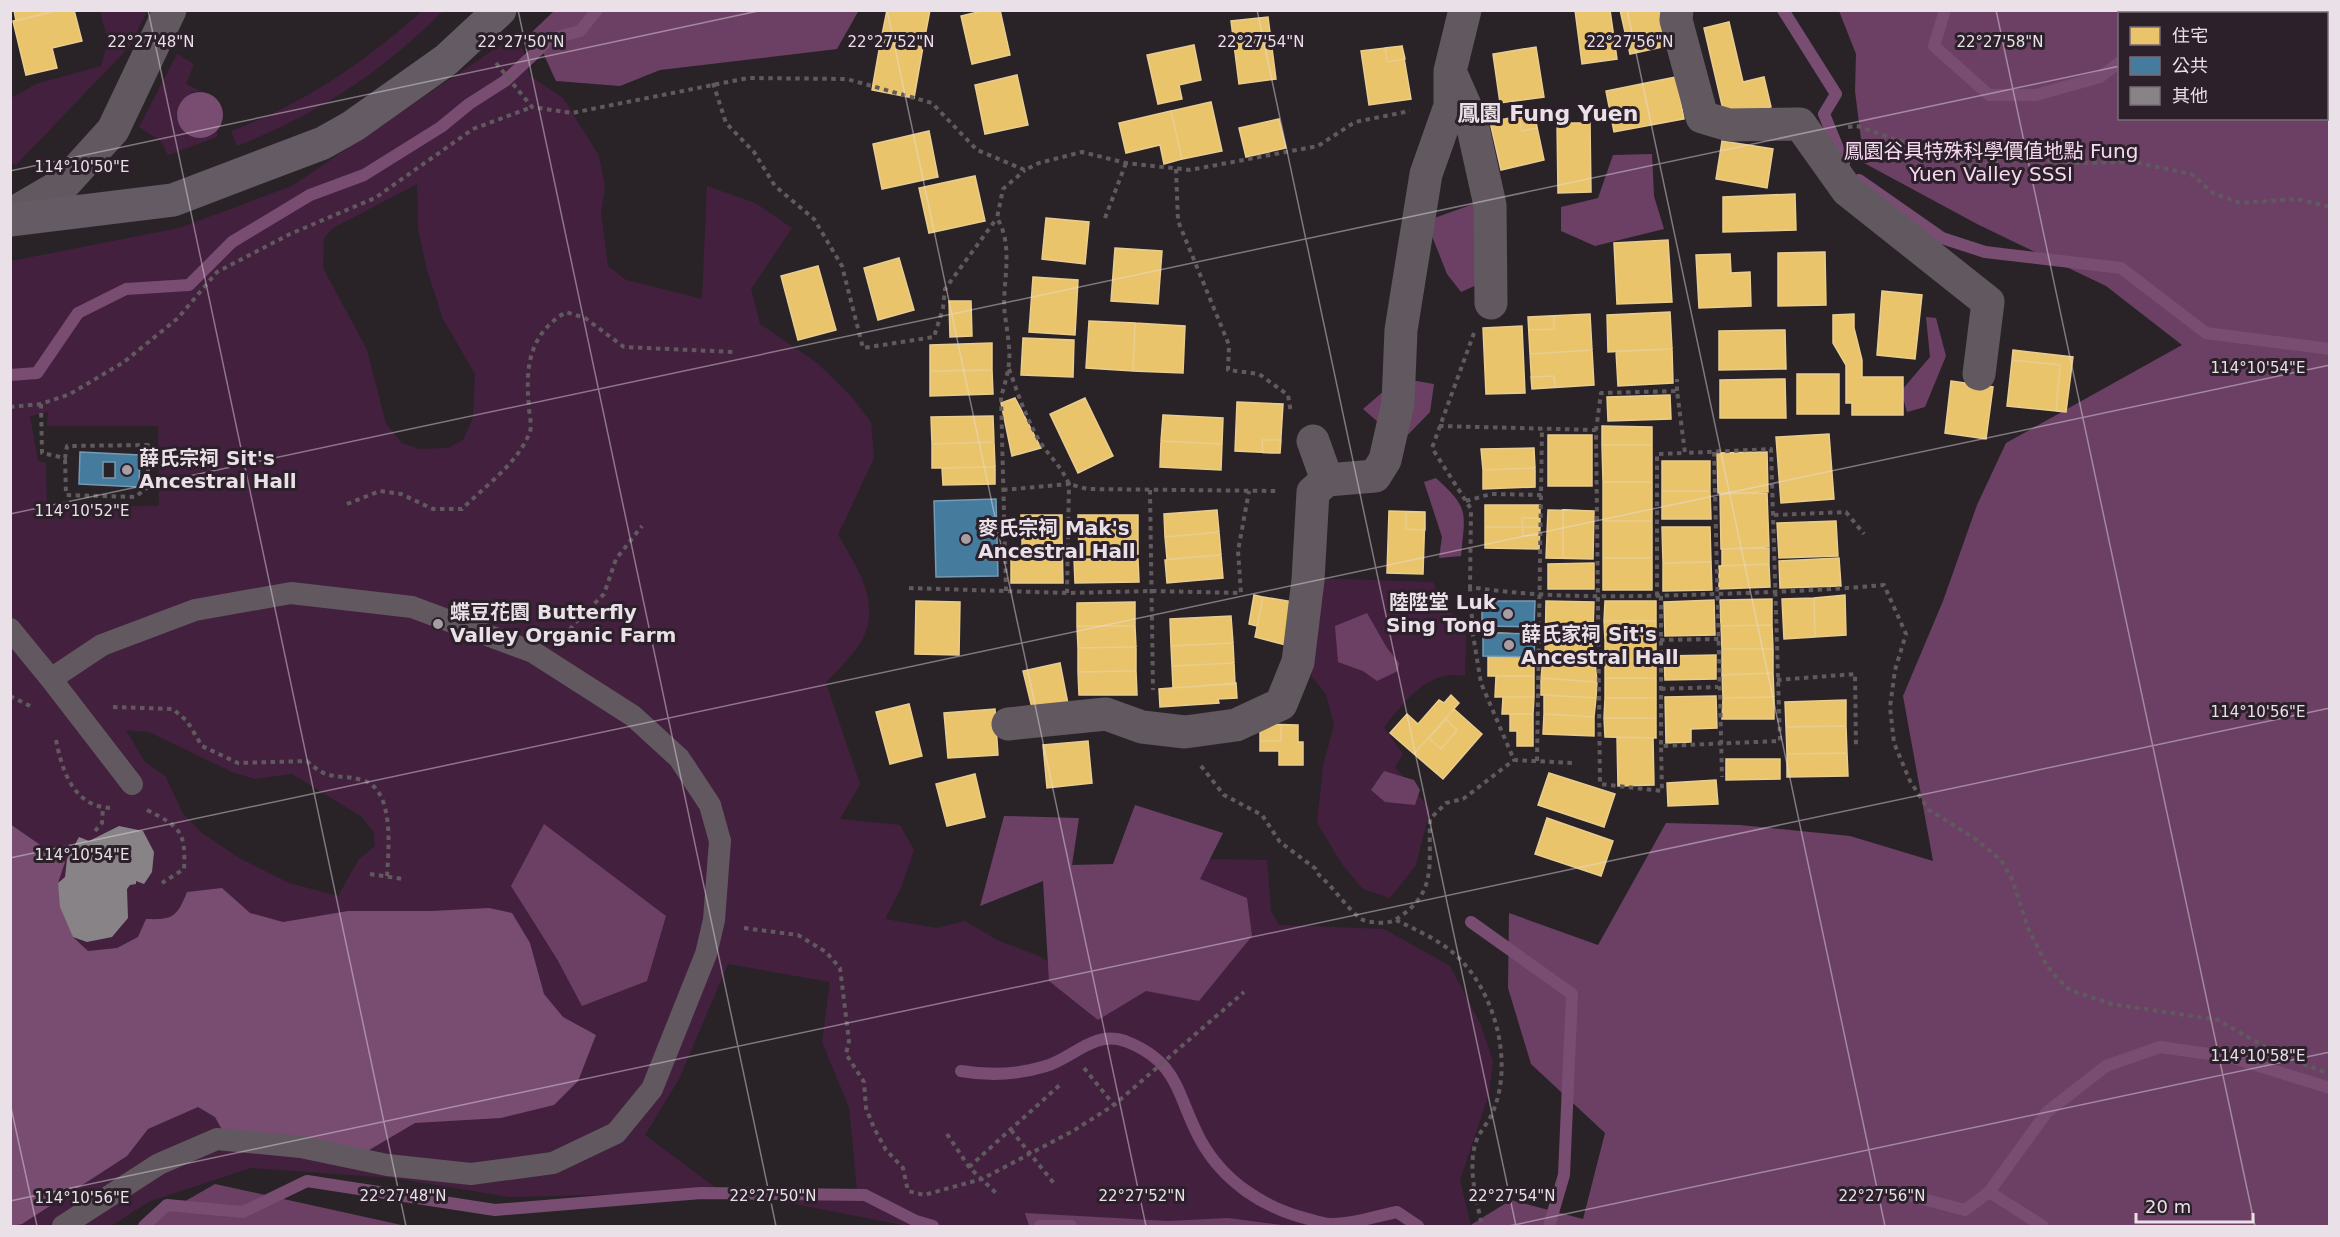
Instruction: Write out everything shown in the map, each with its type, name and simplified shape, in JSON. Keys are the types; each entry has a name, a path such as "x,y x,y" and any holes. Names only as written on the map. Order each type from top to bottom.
{"street":[{"path":"10,220 173,200 323,143 353,126 446,60 500,10"},
{"path":"1008,724 1107,714 1143,727 1185,732 1236,725 1281,704 1298,662 1318,466 1375,476 1385,460 1398,403 1401,330 1425,174 1450,106 1450,71 1465,10"},
{"path":"1677,10 1676,20 1702,117 1729,125 1800,124 1847,190 1988,302 1978,374"},
{"path":"10,215 65,183 113,130 169,11"},
{"path":"1450,71 1471,119 1490,205 1491,303"}],"lane":[{"path":"51,679 102,645 195,610 291,593 412,607 533,652 633,716 679,758 710,805 720,841 714,920 706,954 652,1089 616,1133 552,1163 471,1174 387,1165 301,1147 217,1139 159,1164 63,1227"},
{"path":"10,629 132,784"}],"path":[{"path":"501,69 532,107"},
{"path":"10,407 41,404 70,394 124,363 178,318 217,272 290,234 375,198 473,129 532,107 572,113 713,83 748,78 847,79 932,103 977,150 1025,170"},
{"path":"713,83 726,123 754,152 775,186 814,219 842,266 863,348 934,337 943,308 945,289 996,219 1004,189 1025,170 1039,163 1082,152 1126,163 1190,170 1318,146 1355,122 1400,112 1450,106"},
{"path":"1839,127 1857,126 1970,166 2028,159 2079,163 2134,162 2192,174 2213,192 2240,203 2297,199 2330,207"},
{"path":"1105,218 1126,163"},
{"path":"1003,490 1069,484 1087,489 1249,491 1318,466 1294,430 1288,395 1258,374 1228,370 1229,345 1178,221 1176,169"},
{"path":"996,219 1002,227 1007,263 1004,305 1009,368 1023,411 1042,444 1061,466 1069,484 1067,593"},
{"path":"1491,303 1480,317 1438,426 1432,448 1471,509 1470,587 1473,635 1481,683 1514,760"},
{"path":"347,504 380,490 401,494 433,509 462,509 519,453 531,432 526,383 530,356 548,323 566,312 585,318 624,347 735,352"},
{"path":"1006,591 1001,397 1009,368"},
{"path":"1677,379 1685,453"},
{"path":"1661,746 1780,741 1771,448 1657,454 1661,689 1661,746 1662,791 1600,784 1596,430 1601,393 1677,391"},
{"path":"41,404 42,453 65,458"},
{"path":"1438,426 1596,430"},
{"path":"1537,761 1542,428"},
{"path":"148,445 148,487 135,497 66,495 65,458 67,446 148,445"},
{"path":"1714,452 1722,777"},
{"path":"1150,490 1153,694"},
{"path":"909,588 1067,593 1152,591 1241,593 1238,551 1249,491"},
{"path":"1466,501 1491,494 1542,495"},
{"path":"1773,515 1846,512 1864,534"},
{"path":"548,663 573,625 604,594 616,559 642,526"},
{"path":"1470,587 1540,595 1599,597 1775,592 1884,585 1906,634 1895,670 1890,707 1894,743 1910,781 1929,810 1974,838 2001,860 2012,879 2028,928 2046,966 2070,990 2112,1004 2218,1020 2281,1056 2330,1074"},
{"path":"1660,640 1719,639"},
{"path":"1777,680 1855,674 1856,747"},
{"path":"1661,689 1718,687"},
{"path":"80,717 111,707 173,709 187,722 202,746 238,763 307,761 321,774 365,781 381,796 388,819 387,878"},
{"path":"1185,732 1200,765 1224,795 1262,815 1280,842 1316,869 1319,875 1363,920 1387,923 1423,896 1429,877 1430,819 1446,803 1463,799 1514,760 1574,763"},
{"path":"95,831 102,823 103,807"},
{"path":"370,874 403,879"},
{"path":"1395,919 1452,952 1475,978 1490,1006 1497,1032 1503,1075 1495,1109 1475,1145 1473,1177 1482,1227"},
{"path":"714,920 747,928 798,935 826,952 840,969 849,1031 846,1054 864,1082 866,1108 886,1150 903,1168 908,1191 924,1195 982,1179 1114,1105 1244,992"},
{"path":"1084,1068 1114,1105"},
{"path":"969,1167 1062,1083"},
{"path":"1011,1130 1056,1186"},
{"path":"947,1134 969,1167 996,1193"}],"shaded area":[{"path":"100,11 147,11 129,47 16,165 11,162 11,98 36,84 101,66 108,41"},
{"path":"422,11 443,11 396,53 348,89 295,120 237,146 231,131 284,108 332,80 356,64"},
{"name":"蝶豆花園 Butterfly Valley Organic Farm","path":"518,33 530,76 563,98 599,156 605,186 601,213 608,266 626,280 702,299 707,186 755,203 792,228 751,289 760,324 817,363 850,395 871,422 874,458 838,535 864,585 868,598 867,626 859,646 826,683 860,784 840,819 900,825 914,850 901,888 885,919 937,928 965,921 997,940 1039,956 1105,995 1069,867 1204,859 1267,860 1271,911 1279,925 1384,929 1450,966 1480,1023 1493,1061 1489,1094 1460,1180 1471,1226 907,1226 759,1197 630,1194 509,1197 393,1178 251,1168 150,1201 111,1226 11,1226 11,261 179,228 292,186","holes":["417,184 418,228 427,270 443,319 475,374 473,418 463,440 448,448 419,449 402,443 386,424 367,350 323,268 324,238 333,228","48,412 47,426 158,426 159,506 47,507 46,463 38,461 30,416","126,730 149,732 232,772 255,779 292,774 362,817 374,833 375,846 359,859 338,896 289,883 239,858 202,833 183,814 166,777 144,761","728,964 830,982 822,1042 849,1107 857,1189 777,1191 716,1188 645,1135 679,1079"]},
{"path":"177,54 194,64 186,84 200,91 192,92 176,116 183,131 211,136 217,131 217,137 168,155 161,141 139,127"},
{"path":"205,92 217,98 222,106 222,124 217,132 209,137 195,138 187,135 180,128 177,110 180,102 187,95"},
{"path":"1308,578 1433,582 1441,600 1466,631 1465,676 1440,677 1429,682 1418,689 1400,707 1384,727 1403,754 1395,767 1430,809 1416,865 1390,898 1363,889 1342,864 1317,823 1323,766 1334,725 1326,694 1312,677 1314,638"},
{"path":"10,824 65,862 58,883 73,937 88,951 117,948 138,937 146,919 162,919 177,912 187,892 222,888 250,913 283,922 348,911 489,908 512,913 530,943 544,994 563,1017 596,1035 578,1081 554,1105 501,1118 415,1123 359,1156 226,1137 215,1117 198,1107 148,1129 127,1156 22,1224 11,1226"}],"green space":[{"path":"859,10 837,49 660,70 620,86 556,81 533,31 554,11"},
{"name":"鳳園谷具特殊科學價值地點 Fung Yuen Valley SSSI","path":"1839,11 2329,11 2329,1226 1469,1226 1511,1200 1583,1219 1605,1133 1531,1064 1508,988 1509,913 1598,945 1666,823 1740,825 1850,836 1933,861 1903,696 1943,601 1977,505 2006,443 2182,345 2106,286 1979,225 1864,163 1855,91 1856,54"},
{"path":"1652,154 1654,196 1664,229 1595,246 1561,231 1561,207 1598,198 1613,155"},
{"path":"1479,202 1506,272 1461,292 1447,274 1426,221"},
{"path":"1926,317 1936,318 1946,356 1925,407 1907,412 1901,391 1930,357"},
{"path":"1399,378 1434,384 1430,412 1401,442 1363,409"},
{"path":"1436,478 1455,497 1463,512 1464,530 1461,556 1439,558 1442,537 1424,482"},
{"path":"1367,613 1387,648 1399,663 1398,671 1377,681 1363,671 1338,662 1335,626"},
{"path":"1384,771 1414,780 1420,790 1415,805 1385,802 1371,790"},
{"path":"1135,805 1223,833 1200,879 1247,898 1252,936 1199,1001 1146,991 1098,1020 1049,981 1043,881 980,906 1004,816 1079,818 1072,865 1113,864"},
{"path":"544,824 666,916 647,981 582,1006 557,959 511,886"},
{"path":"215,1184 406,1226 142,1226"},
{"path":"1025,1213 1168,1221 1228,1218 1290,1226 1029,1226"}],"building: 住宅":[{"path":"14,10 59,10 16,21"},
{"path":"59,10 74,10 82,41 52,48 57,68 26,75 13,21"},
{"path":"887,10 930,10 924,42 882,35"},
{"path":"986,10 1000,10 1010,55 972,64 961,16"},
{"path":"1575,10 1610,10 1617,59 1582,64"},
{"path":"1620,10 1660,10 1667,46 1630,54"},
{"path":"1268,17 1276,79 1239,84 1231,21"},
{"path":"1729,22 1743,82 1764,77 1771,107 1725,118 1704,28"},
{"path":"881,39 923,47 914,98 872,90"},
{"path":"1194,45 1201,80 1179,85 1182,99 1158,104 1147,55"},
{"path":"1402,46 1405,59 1387,62 1385,48"},
{"path":"1402,46 1411,99 1369,105 1361,51"},
{"path":"1536,47 1544,97 1500,103 1493,54"},
{"path":"1017,75 1028,125 985,134 975,85"},
{"path":"1676,77 1684,119 1614,132 1606,91"},
{"path":"1211,102 1222,151 1182,159 1171,111"},
{"path":"1171,111 1182,159 1164,164 1160,145 1126,153 1119,123"},
{"path":"1534,113 1537,128 1522,131 1519,116"},
{"path":"1534,113 1544,160 1501,170 1490,122"},
{"path":"1279,119 1286,148 1246,157 1239,128"},
{"path":"1557,123 1590,123 1591,192 1558,193"},
{"path":"929,131 938,177 882,189 873,144"},
{"path":"1722,141 1773,149 1767,188 1716,179"},
{"path":"975,176 985,221 929,233 919,188"},
{"path":"1795,194 1796,230 1723,232 1723,197"},
{"path":"1046,218 1089,222 1085,264 1042,259"},
{"path":"1668,240 1672,302 1617,304 1614,243"},
{"path":"1115,248 1162,251 1158,304 1111,301"},
{"path":"1825,252 1826,305 1778,306 1778,253"},
{"path":"1730,254 1731,273 1750,272 1751,306 1699,308 1696,255"},
{"path":"899,258 914,310 878,320 864,268"},
{"path":"818,266 836,330 798,340 781,276"},
{"path":"1033,277 1078,280 1075,335 1029,332"},
{"path":"1882,291 1922,295 1915,359 1877,355"},
{"path":"949,301 971,301 972,336 950,337"},
{"path":"1670,312 1672,349 1608,352 1607,315"},
{"path":"1590,314 1592,350 1530,354 1528,317"},
{"path":"1854,314 1854,328 1862,360 1862,377 1903,377 1903,415 1852,415 1852,403 1846,403 1846,365 1833,343 1833,315"},
{"path":"1554,316 1554,329 1529,330 1528,317"},
{"path":"1089,321 1135,323 1133,371 1086,368"},
{"path":"1135,323 1185,326 1183,373 1133,371"},
{"path":"1522,326 1525,393 1486,394 1483,328"},
{"path":"1785,330 1786,369 1719,370 1719,331"},
{"path":"1023,338 1074,340 1073,377 1021,375"},
{"path":"992,343 992,370 930,371 930,345"},
{"path":"1672,349 1673,383 1618,386 1616,351"},
{"path":"1592,350 1594,385 1532,389 1530,354"},
{"path":"2013,350 2073,357 2066,412 2056,411 2060,365 2012,360"},
{"path":"2012,360 2060,365 2056,411 2007,406"},
{"path":"992,370 993,394 930,396 930,371"},
{"path":"1797,374 1839,374 1839,414 1797,414"},
{"path":"1554,376 1555,387 1532,389 1531,377"},
{"path":"1785,379 1786,418 1720,418 1720,380"},
{"path":"1951,381 1993,387 1986,439 1945,433"},
{"path":"1670,395 1671,419 1608,421 1607,397"},
{"path":"1015,398 1041,448 1012,456 1001,403"},
{"path":"1085,398 1113,456 1078,473 1050,414"},
{"path":"1237,402 1283,404 1280,453 1235,451"},
{"path":"1163,415 1223,418 1222,444 1161,441"},
{"path":"993,416 994,442 932,444 931,417"},
{"path":"1602,426 1652,427 1652,445 1602,445"},
{"path":"1829,434 1834,499 1781,503 1776,437"},
{"path":"1548,435 1592,435 1592,486 1548,486"},
{"path":"1262,440 1281,440 1280,453 1263,453"},
{"path":"1161,441 1222,444 1221,470 1160,467"},
{"path":"994,442 995,467 932,468 932,444"},
{"path":"1602,445 1652,445 1652,482 1603,482"},
{"path":"1534,448 1535,468 1483,470 1481,449"},
{"path":"1767,452 1768,492 1718,493 1717,453"},
{"path":"1662,461 1710,461 1710,491 1662,491"},
{"path":"995,467 995,484 943,485 942,468"},
{"path":"1535,468 1535,487 1483,489 1483,470"},
{"path":"1603,482 1652,482 1652,521 1603,521"},
{"path":"1662,491 1710,491 1711,519 1662,519"},
{"path":"1767,493 1769,547 1721,549 1720,494"},
{"path":"1485,505 1540,505 1540,527 1485,527"},
{"path":"1217,510 1219,532 1165,537 1164,514"},
{"path":"1548,510 1594,511 1593,559 1546,558"},
{"path":"1563,510 1594,511 1593,559 1563,558"},
{"path":"1389,511 1425,512 1423,574 1387,573"},
{"path":"1406,512 1425,512 1425,530 1406,529"},
{"path":"1021,515 1062,515 1062,537 1022,537"},
{"path":"1078,515 1138,515 1138,554 1079,555"},
{"path":"1522,518 1539,518 1540,535 1523,536"},
{"path":"1603,521 1652,521 1652,558 1603,558"},
{"path":"1836,521 1838,556 1779,558 1777,523"},
{"path":"1485,527 1540,527 1539,549 1485,548"},
{"path":"1662,527 1710,527 1711,562 1663,563"},
{"path":"1219,532 1221,555 1167,559 1165,537"},
{"path":"1022,537 1062,537 1063,583 1011,583 1011,556 1022,556"},
{"path":"1769,548 1769,564 1722,566 1722,549"},
{"path":"1221,555 1223,578 1167,583 1165,560"},
{"path":"1603,558 1652,558 1652,590 1603,590"},
{"path":"1839,558 1841,586 1780,588 1779,561"},
{"path":"1074,559 1138,559 1139,582 1075,583"},
{"path":"1711,562 1712,590 1663,591 1663,563"},
{"path":"1594,563 1594,589 1548,589 1548,564"},
{"path":"1769,564 1770,587 1719,589 1719,566"},
{"path":"1254,595 1263,597 1257,626 1249,624"},
{"path":"1845,595 1846,635 1815,637 1814,598"},
{"path":"1263,597 1294,602 1286,645 1255,637"},
{"path":"1814,598 1815,637 1784,639 1782,599"},
{"path":"1772,599 1772,625 1721,626 1720,600"},
{"path":"1714,600 1715,635 1665,636 1664,602"},
{"path":"916,601 960,602 959,655 915,654"},
{"path":"1546,601 1594,602 1592,660 1545,659"},
{"path":"1605,601 1656,601 1656,621 1604,621"},
{"path":"1135,602 1135,626 1077,626 1077,603"},
{"path":"1231,616 1233,643 1171,646 1170,619"},
{"path":"1604,621 1656,621 1656,640 1605,640"},
{"path":"1772,625 1773,649 1722,649 1721,626"},
{"path":"1077,626 1135,626 1136,647 1078,648"},
{"path":"1499,633 1517,634 1517,656 1499,656"},
{"path":"1605,640 1656,640 1656,660 1605,659"},
{"path":"1233,643 1234,663 1172,666 1171,646"},
{"path":"1136,647 1136,671 1078,672 1078,648"},
{"path":"1722,649 1773,649 1773,673 1722,675"},
{"path":"1716,655 1716,679 1665,680 1664,656"},
{"path":"1488,656 1534,657 1534,676 1488,676"},
{"path":"1543,659 1595,661 1597,682 1541,678"},
{"path":"1605,659 1656,660 1656,678 1605,678"},
{"path":"1060,663 1068,704 1033,712 1023,671"},
{"path":"1234,663 1235,684 1173,688 1172,666"},
{"path":"1136,671 1137,695 1079,695 1078,672"},
{"path":"1773,673 1774,697 1723,698 1722,675"},
{"path":"1496,676 1534,676 1534,697 1495,697"},
{"path":"1541,678 1597,682 1596,698 1541,695"},
{"path":"1605,678 1656,678 1656,698 1605,698"},
{"path":"1236,683 1237,698 1218,699 1219,703 1160,707 1159,689"},
{"path":"1451,695 1459,703 1414,754 1390,733 1407,714 1418,724 1439,700 1444,703"},
{"path":"1544,695 1596,698 1594,717 1544,714"},
{"path":"1716,696 1717,728 1691,729 1691,742 1666,743 1665,697"},
{"path":"1503,697 1534,697 1533,714 1502,714"},
{"path":"1774,697 1774,719 1722,719 1723,698"},
{"path":"1605,698 1656,698 1656,718 1604,718"},
{"path":"1846,700 1846,726 1786,727 1785,702"},
{"path":"909,704 922,756 890,764 876,712"},
{"path":"995,709 998,755 948,758 944,713"},
{"path":"1454,709 1482,734 1443,779 1414,754"},
{"path":"1510,714 1533,714 1533,746 1517,746 1517,731 1510,731"},
{"path":"1544,714 1594,717 1594,736 1543,734"},
{"path":"1604,718 1656,718 1656,738 1605,737"},
{"path":"1446,719 1457,730 1441,749 1429,738"},
{"path":"1260,724 1281,725 1281,741 1260,741"},
{"path":"1260,724 1298,725 1298,742 1303,742 1303,765 1279,765 1279,751 1260,751"},
{"path":"1846,726 1847,753 1787,754 1786,727"},
{"path":"1617,737 1653,738 1654,785 1618,786"},
{"path":"1088,741 1092,783 1047,788 1043,745"},
{"path":"1847,753 1848,776 1787,777 1787,754"},
{"path":"1726,759 1780,759 1780,779 1726,780"},
{"path":"1549,773 1615,794 1604,827 1538,805"},
{"path":"975,774 985,817 947,826 936,784"},
{"path":"1716,780 1718,804 1668,806 1667,783"},
{"path":"1547,818 1613,841 1601,876 1535,854"}],"building: 公共":[{"name":"薛氏宗祠 Sit's Ancestral Hall","path":"80,452 140,455 139,487 79,484","holes":["103,462 115,462 115,478 103,478"]},
{"name":"麥氏宗祠 Mak's Ancestral Hall","path":"996,499 998,576 936,577 934,501"},
{"name":"陸陞堂 Luk Sing Tong","path":"1482,601 1535,601 1534,627 1482,626"},
{"name":"薛氏家祠 Sit's Ancestral Hall","path":"1483,633 1535,634 1534,657 1483,656"}],"building: 其他":[{"path":"119,826 143,831 154,852 152,872 144,884 136,881 136,884 130,885 127,889 128,918 112,937 87,942 73,937 60,907 58,883 65,877 67,859 79,837 89,841"}],"waterway":[{"path":"10,375 37,373 78,313 126,289 189,285 232,242 310,195 364,175 441,127 469,104 505,81 550,39 580,31 597,10"},
{"path":"1783,10 1836,94 1824,114 1844,163"},
{"path":"1945,10 1934,46 1989,95 2036,95 2100,77 2118,64"},
{"path":"1859,180 1942,238 1985,252 2121,268 2206,333 2330,349"},
{"path":"1471,922 1572,994 1564,1175 1549,1226"},
{"path":"961,1071 982,1074 1025,1071 1056,1062 1084,1046 1103,1039 1125,1041 1143,1049 1167,1070 1210,1156 1233,1181 1261,1200 1276,1208 1325,1224 1346,1223 1397,1212 1418,1226"},
{"path":"1989,1192 2047,1112 2106,1066 2160,1047 2230,1057 2330,1088"},
{"path":"144,1226 167,1205 243,1212 307,1181 495,1210 701,1193 865,1195 916,1221 933,1226"},
{"path":"1911,1196 1965,1210 1989,1192 2043,1226"},
{"path":"1040,1226 1071,1226"}],"place":[{"name":"薛氏宗祠 Sit's Ancestral Hall","path":"127,470"},
{"name":"麥氏宗祠 Mak's Ancestral Hall","path":"966,539"},
{"name":"陸陞堂 Luk Sing Tong","path":"1508,614"},
{"name":"蝶豆花園 Butterfly Valley Organic Farm","path":"438,624"},
{"name":"薛氏家祠 Sit's Ancestral Hall","path":"1509,645"}],"district":[{"name":"鳳園 Fung Yuen","path":"1548,113"}]}
